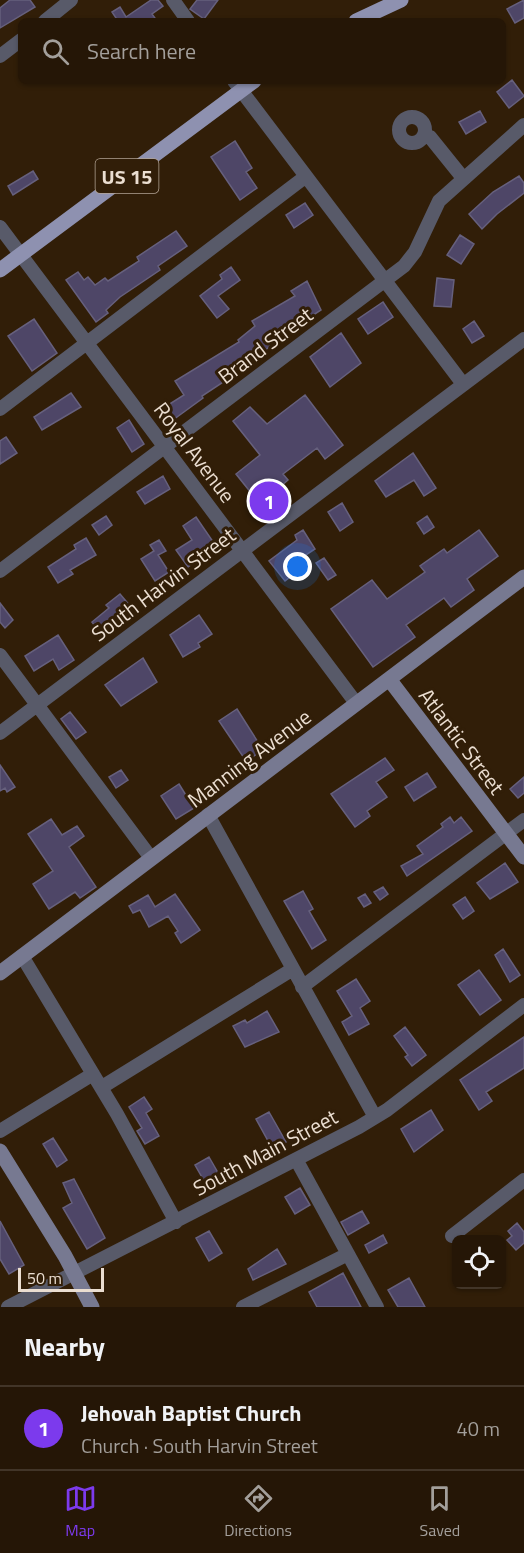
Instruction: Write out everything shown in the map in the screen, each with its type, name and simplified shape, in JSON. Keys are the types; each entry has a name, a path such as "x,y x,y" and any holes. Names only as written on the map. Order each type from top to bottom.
{"main road":[{"path":"362,18 401,0"},
{"name":"US 15","path":"0,270 237,86"},
{"name":"Manning Avenue","path":"0,973 524,577"},
{"name":"Atlantic Street","path":"388,679 524,858"},
{"path":"0,1151 92,1307"}],"street":[{"path":"49,18 71,0"},
{"path":"173,0 187,18"},
{"path":"0,56 18,42"},
{"path":"237,86 463,384"},
{"name":"Brand Street","path":"0,571 409,260 439,201 524,125"},
{"path":"424,135 430,137 463,178"},
{"path":"0,409 305,177"},
{"name":"Royal Avenue","path":"0,226 356,703"},
{"name":"South Harvin Street","path":"0,733 524,339"},
{"path":"0,656 151,858"},
{"path":"208,815 375,1117"},
{"path":"302,987 524,820"},
{"path":"22,956 102,1087 176,1222"},
{"path":"102,1087 293,969"},
{"name":"South Main Street","path":"8,1307 297,1161 375,1117 524,1005"},
{"path":"0,1131 93,1074"},
{"path":"297,1161 377,1307"},
{"path":"453,1235 524,1180"},
{"path":"243,1307 348,1254"}],"building":[{"path":"10,0 30,0 35,7 0,28 0,8"},
{"path":"151,0 158,0 163,6 152,14 155,18 116,18 112,12 120,7 126,17"},
{"path":"197,0 218,0 205,18 190,9"},
{"path":"524,0 524,18 515,23 507,9"},
{"path":"512,80 524,96 509,108 497,92"},
{"path":"480,111 486,122 466,134 459,122"},
{"path":"235,141 252,168 246,172 257,188 240,200 211,157"},
{"path":"33,171 38,179 13,195 8,186"},
{"path":"519,176 524,183 524,193 482,229 469,214 493,192"},
{"path":"305,203 313,215 294,228 286,215"},
{"path":"176,231 187,246 158,266 160,270 120,297 106,310 108,313 96,322 66,280 78,272 84,280 88,277 95,285 105,278 108,281 139,261 137,257"},
{"path":"460,235 474,244 461,264 447,255"},
{"path":"231,267 240,280 218,296 229,309 217,318 200,296 222,279 220,275"},
{"path":"437,278 454,280 451,307 434,306"},
{"path":"307,281 321,310 298,325 299,327 269,347 240,371 202,396 203,398 166,425 157,412 184,395 175,381 239,342 238,340 255,326 252,321 295,296 291,291"},
{"path":"383,302 393,317 368,334 358,319"},
{"path":"34,319 57,353 32,371 8,336"},
{"path":"474,321 484,336 472,343 463,329"},
{"path":"341,333 361,363 330,387 310,357"},
{"path":"71,393 81,407 42,430 34,417"},
{"path":"305,395 343,445 325,459 317,448 283,474 288,480 280,487 286,494 280,498 283,502 268,514 236,474 260,455 233,421 250,407 267,424"},
{"path":"129,420 144,444 132,452 117,428"},
{"path":"6,437 17,453 0,464 0,441"},
{"path":"413,453 436,488 424,496 414,480 386,497 375,481"},
{"path":"163,476 170,489 145,504 137,492"},
{"path":"342,503 353,522 340,531 328,512"},
{"path":"106,516 112,525 99,535 92,525"},
{"path":"427,516 434,527 424,534 417,523"},
{"path":"196,517 216,546 188,567 176,550 192,540 183,526"},
{"path":"303,530 315,549 292,564 298,571 285,581 269,561 297,540 295,535"},
{"path":"479,530 498,556 467,579 474,590 451,607 444,598 406,625 415,637 373,667 331,609 372,580 387,599 425,572 420,566 444,549 447,553"},
{"path":"86,538 96,555 70,570 73,574 58,583 48,567 76,549 74,545"},
{"path":"159,540 166,551 158,555 169,572 155,581 141,559 154,551 150,545"},
{"path":"324,558 336,575 328,580 316,563"},
{"path":"120,594 136,613 104,638 92,622 109,608 106,605"},
{"path":"0,603 13,620 5,628 0,622"},
{"path":"199,615 212,634 198,643 200,647 183,657 170,635"},
{"path":"58,635 74,660 59,670 53,659 34,671 25,656"},
{"path":"143,658 157,682 121,706 105,685"},
{"path":"237,709 263,750 246,761 219,721"},
{"path":"70,712 86,732 76,739 61,719"},
{"path":"385,758 394,770 376,782 387,797 367,811 370,816 355,827 331,794"},
{"path":"0,765 15,787 7,792 5,788 0,791"},
{"path":"121,770 128,780 116,788 109,777"},
{"path":"427,773 436,787 414,801 405,787"},
{"path":"524,777 524,793 518,798 510,789"},
{"path":"179,784 194,808 176,819 161,796"},
{"path":"450,817 454,823 461,817 472,831 407,876 401,866 423,854 417,846 443,827 441,824"},
{"path":"51,819 62,835 77,826 84,836 69,847 96,887 80,898 75,892 49,909 33,884 53,871 28,834"},
{"path":"505,863 518,882 490,899 477,883"},
{"path":"383,887 388,894 380,900 374,892"},
{"path":"303,891 313,909 309,911 326,940 312,949 284,901"},
{"path":"175,894 200,930 181,943 175,933 178,931 168,916 149,927 140,910 133,913 129,906 148,895 155,907"},
{"path":"365,894 371,903 364,907 358,898"},
{"path":"465,897 474,911 463,919 453,905"},
{"path":"503,949 520,975 510,982 495,955"},
{"path":"479,970 501,1000 480,1015 458,985"},
{"path":"356,979 370,1001 360,1008 369,1024 349,1035 342,1022 352,1016 337,991"},
{"path":"267,1011 279,1032 245,1047 233,1026 245,1020 247,1023"},
{"path":"405,1027 426,1055 412,1066 405,1057 408,1055 394,1036"},
{"path":"524,1037 524,1068 486,1092 492,1101 479,1110 460,1080"},
{"path":"144,1097 152,1109 146,1113 159,1136 145,1144 137,1131 142,1128 129,1107"},
{"path":"431,1110 443,1130 414,1152 401,1129"},
{"path":"269,1112 286,1142 273,1150 256,1119"},
{"path":"53,1138 67,1160 57,1167 43,1144"},
{"path":"209,1157 221,1178 207,1186 195,1165"},
{"path":"74,1179 105,1238 87,1249 63,1208 72,1203 63,1183"},
{"path":"300,1188 310,1205 295,1214 285,1197"},
{"path":"362,1211 369,1223 348,1235 341,1222"},
{"path":"0,1221 24,1265 9,1274 0,1259"},
{"path":"517,1223 524,1232 524,1243 516,1250 507,1240 512,1236 508,1231"},
{"path":"209,1231 222,1253 209,1261 196,1238"},
{"path":"383,1235 387,1243 369,1253 365,1245"},
{"path":"277,1249 286,1264 253,1280 248,1269"},
{"path":"343,1273 361,1307 317,1307 309,1292"},
{"path":"409,1278 425,1307 398,1307 388,1290"}],"place":[{"name":"Jehovah Baptist Church","path":"269,501"}]}
